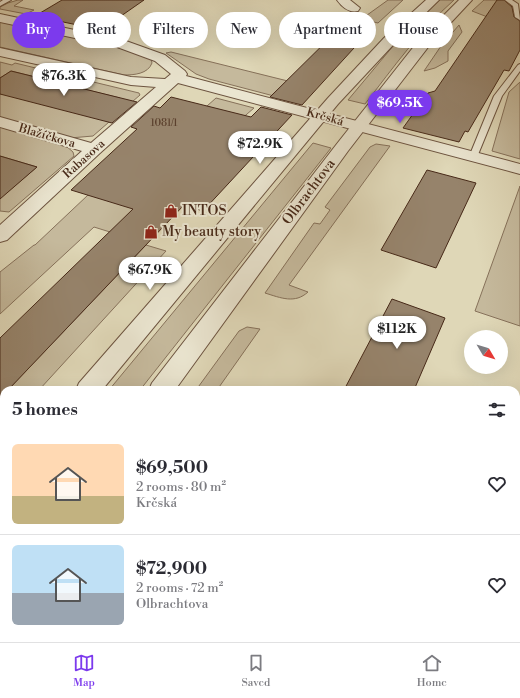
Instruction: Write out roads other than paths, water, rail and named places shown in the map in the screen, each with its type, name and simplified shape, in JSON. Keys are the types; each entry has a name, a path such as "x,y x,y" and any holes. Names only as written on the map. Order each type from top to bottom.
{"street":[{"path":"343,0 349,6 354,8"},
{"path":"91,386 320,116 389,41 433,0"},
{"name":"Olbrachtova","path":"164,386 337,154 424,43 466,0"},
{"path":"0,18 121,44 160,58 180,74 173,81"},
{"name":"Krčská","path":"0,52 131,81 173,81 320,116 520,169"},
{"name":"Rabasova","path":"0,236 94,149 173,81"},
{"name":"Blažíčkova","path":"0,122 94,149"}],"lane":[{"path":"0,4 8,0"},
{"path":"508,0 518,5 518,17 520,18"},
{"path":"473,157 498,96 520,66"}],"place":[{"name":"INTOS","path":"171,211"},
{"name":"My beauty story","path":"151,232"}]}
